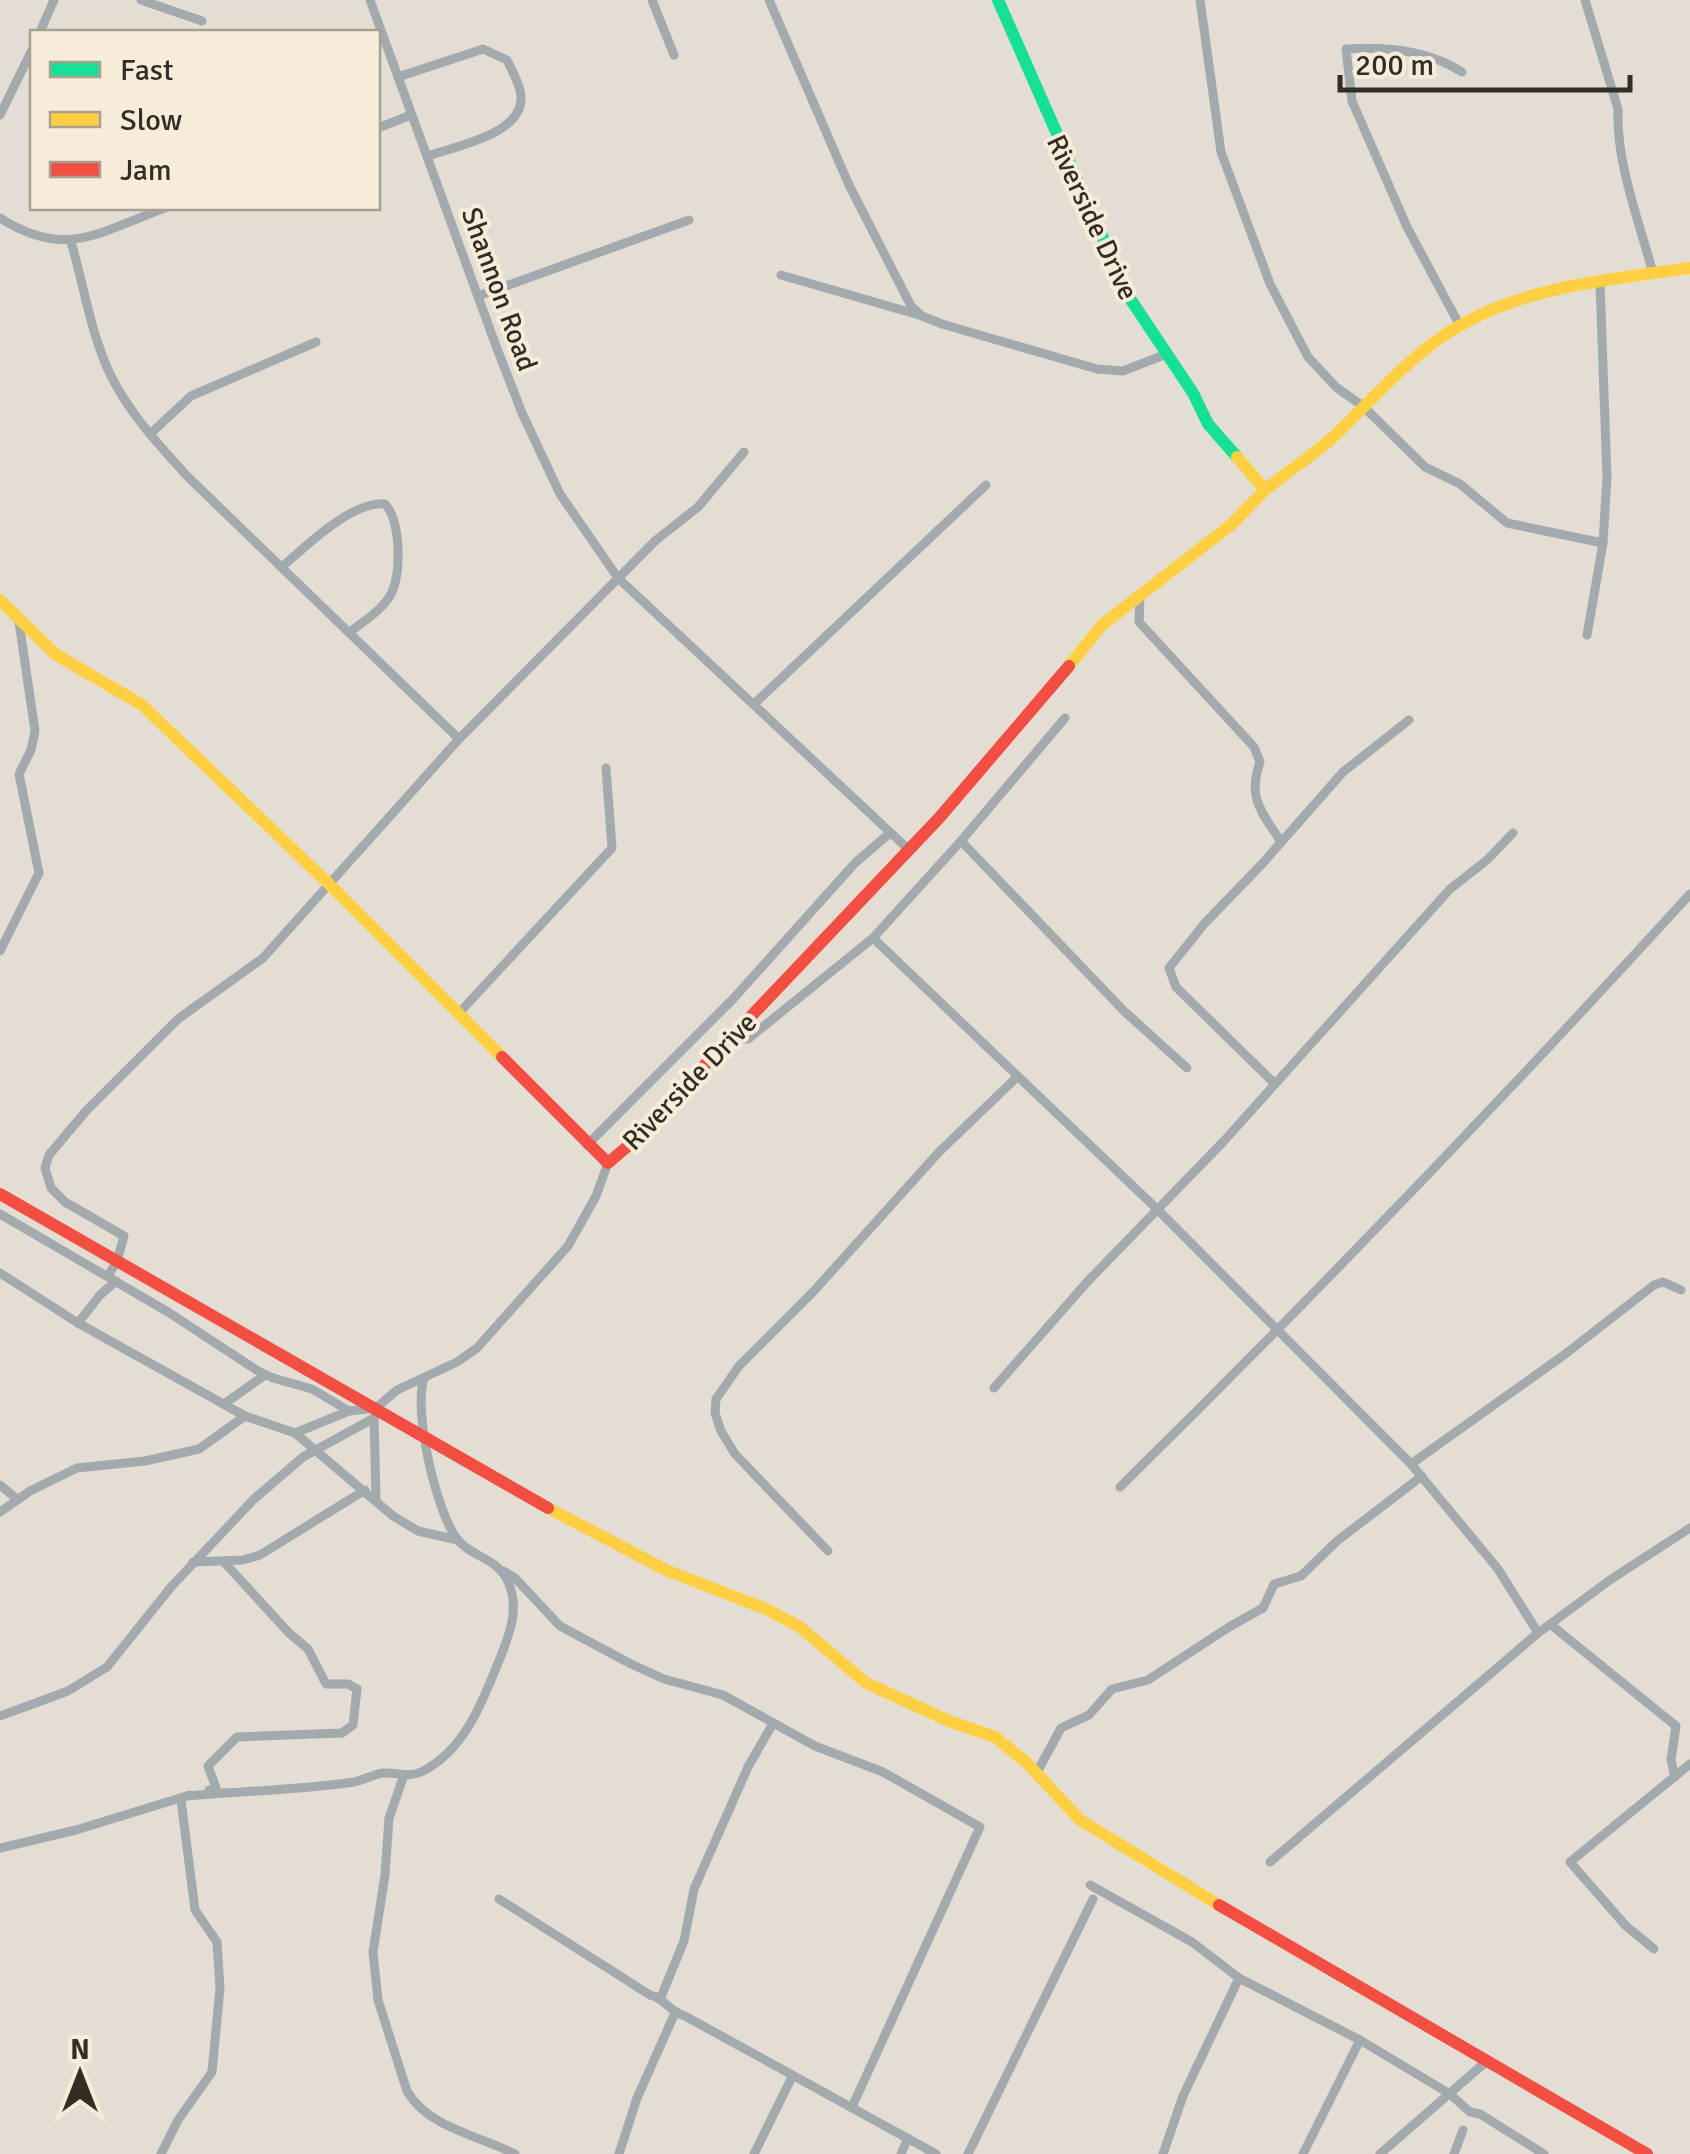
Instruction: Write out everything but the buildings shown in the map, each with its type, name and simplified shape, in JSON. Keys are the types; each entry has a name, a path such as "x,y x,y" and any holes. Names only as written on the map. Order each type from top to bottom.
{"street":[{"path":"41,30 54,0"},
{"path":"141,0 202,21"},
{"name":"Shannon Road","path":"370,0 522,414 560,494 618,578 906,848"},
{"path":"652,0 674,56"},
{"path":"769,0 849,185 911,306 922,316"},
{"name":"Riverside Drive","path":"998,0 1129,298 1193,393 1208,424 1265,490"},
{"path":"1200,0 1220,152 1270,284 1308,358 1336,388 1364,406 1425,466 1460,484 1507,523 1603,544"},
{"path":"1584,0 1618,108 1617,124 1628,176 1653,273"},
{"path":"1460,326 1408,227 1352,102 1346,49 1377,47 1439,57 1462,72"},
{"path":"398,78 483,50 507,60 522,94 520,108 502,130 428,156"},
{"path":"0,115 30,54"},
{"path":"380,127 411,115"},
{"path":"0,218 20,230 71,242 159,210"},
{"path":"478,296 689,220"},
{"path":"71,242 96,338 111,375 150,434 186,475 459,739"},
{"name":"Riverside Drive","path":"0,600 55,654 142,705 329,884 608,1163 857,906 1004,744 1102,624 1232,524 1265,490 1460,326 1510,305 1600,283 1690,268"},
{"path":"781,275 1097,369 1123,371 1164,354"},
{"path":"1587,635 1603,544 1607,477 1600,283"},
{"path":"883,304 904,292"},
{"path":"150,434 191,396 316,342"},
{"path":"78,1323 112,1279 123,1235 66,1202 51,1188 45,1168 49,1155 86,1111 178,1019 263,958 459,739 618,578 698,506 744,452"},
{"path":"754,704 986,485"},
{"path":"283,566 338,521 376,503 385,504 392,511 396,536 397,571 392,594 350,632"},
{"path":"1141,591 1139,622 1254,747 1260,762 1254,780 1254,800 1281,842"},
{"path":"0,951 39,872 19,774 32,750 35,730 19,622"},
{"path":"729,1040 748,1040 873,938 1065,718"},
{"path":"1275,1084 1176,987 1169,968 1204,924 1344,772 1409,720"},
{"path":"459,1013 612,848 606,768"},
{"path":"587,1145 760,970 854,864 890,832"},
{"path":"994,1388 1450,889 1488,860 1513,834"},
{"path":"961,841 1124,1010 1186,1068"},
{"path":"1120,1486 1278,1332 1512,1090 1690,894"},
{"path":"873,938 1158,1210 1411,1464 1498,1569 1538,1633"},
{"path":"828,1551 734,1454 720,1431 716,1399 739,1366 940,1152 1016,1078"},
{"path":"0,1716 68,1692 107,1667 193,1562 254,1498 373,1412 390,1395 477,1348 556,1262 580,1229 608,1163"},
{"path":"0,1194 426,1442 668,1571 755,1604 800,1627 866,1683 949,1721 995,1737 1012,1748 1080,1820 1106,1838 1647,2154"},
{"path":"0,1214 265,1375 312,1389 350,1411"},
{"path":"0,1274 78,1323 244,1416 296,1433 418,1531 458,1540 514,1578 560,1626 664,1679 723,1696 815,1746 883,1772 980,1827 852,2107"},
{"path":"0,1292 11,1282"},
{"path":"1411,1464 1654,1285 1663,1282 1682,1290"},
{"path":"224,1404 265,1375"},
{"path":"424,1378 419,1402 426,1442 445,1514 458,1540"},
{"path":"296,1433 350,1411 373,1412"},
{"path":"373,1412 376,1499"},
{"path":"0,1512 17,1499 88,1465 145,1461 199,1449 244,1416"},
{"path":"1036,1774 1061,1728 1089,1714 1112,1689 1148,1680 1263,1608 1274,1584 1301,1576 1338,1541 1422,1476"},
{"path":"0,1485 17,1499"},
{"path":"193,1562 224,1562 260,1555 364,1490"},
{"path":"1270,1862 1538,1633 1690,1528"},
{"path":"0,1848 216,1788 208,1766 237,1737 342,1733 352,1725 358,1689 348,1684 326,1684 308,1649 224,1562"},
{"path":"184,1798 420,1772 454,1746 488,1689 514,1604 514,1594 502,1571"},
{"path":"1550,1624 1676,1726 1671,1760 1675,1777"},
{"path":"661,1997 684,1941 694,1889 748,1767 772,1725"},
{"path":"1654,1949 1626,1926 1570,1862 1690,1764"},
{"path":"404,1775 389,1818 386,1875 373,1952 378,2000 406,2091 414,2104 428,2115 515,2154"},
{"path":"162,2154 178,2120 212,2072 216,2056 220,1988 216,1942 195,1910 184,1798"},
{"path":"1090,1886 1192,1942 1238,1978 1360,2040 1450,2094 1470,2112 1480,2114 1544,2154"},
{"path":"499,1899 650,1994 661,1997 674,2013 936,2154"},
{"path":"968,2154 1093,1899"},
{"path":"1163,2154 1184,2096 1238,1978"},
{"path":"619,2154 637,2098 674,2013"},
{"path":"1303,2154 1360,2040"},
{"path":"1380,2154 1488,2060"},
{"path":"754,2154 792,2077"},
{"path":"1454,2154 1463,2130"},
{"path":"901,2154 908,2138"}],"traffic: fast":[{"path":"998,0 1129,297 1193,393 1208,424 1237,457"}],"traffic: slow":[{"path":"1237,457 1265,490 1332,438 1424,350 1485,312 1542,293 1690,268"},
{"path":"1069,666 1102,625 1232,524 1265,490"},
{"path":"0,600 55,654 142,705 502,1057"},
{"path":"548,1508 668,1571 766,1609 800,1627 866,1683 949,1721 995,1737 1027,1763 1080,1820 1219,1905"}],"traffic: jam":[{"path":"502,1057 608,1163 940,817 1069,666"},
{"path":"0,1194 548,1508"},
{"path":"1219,1905 1647,2154"}]}
